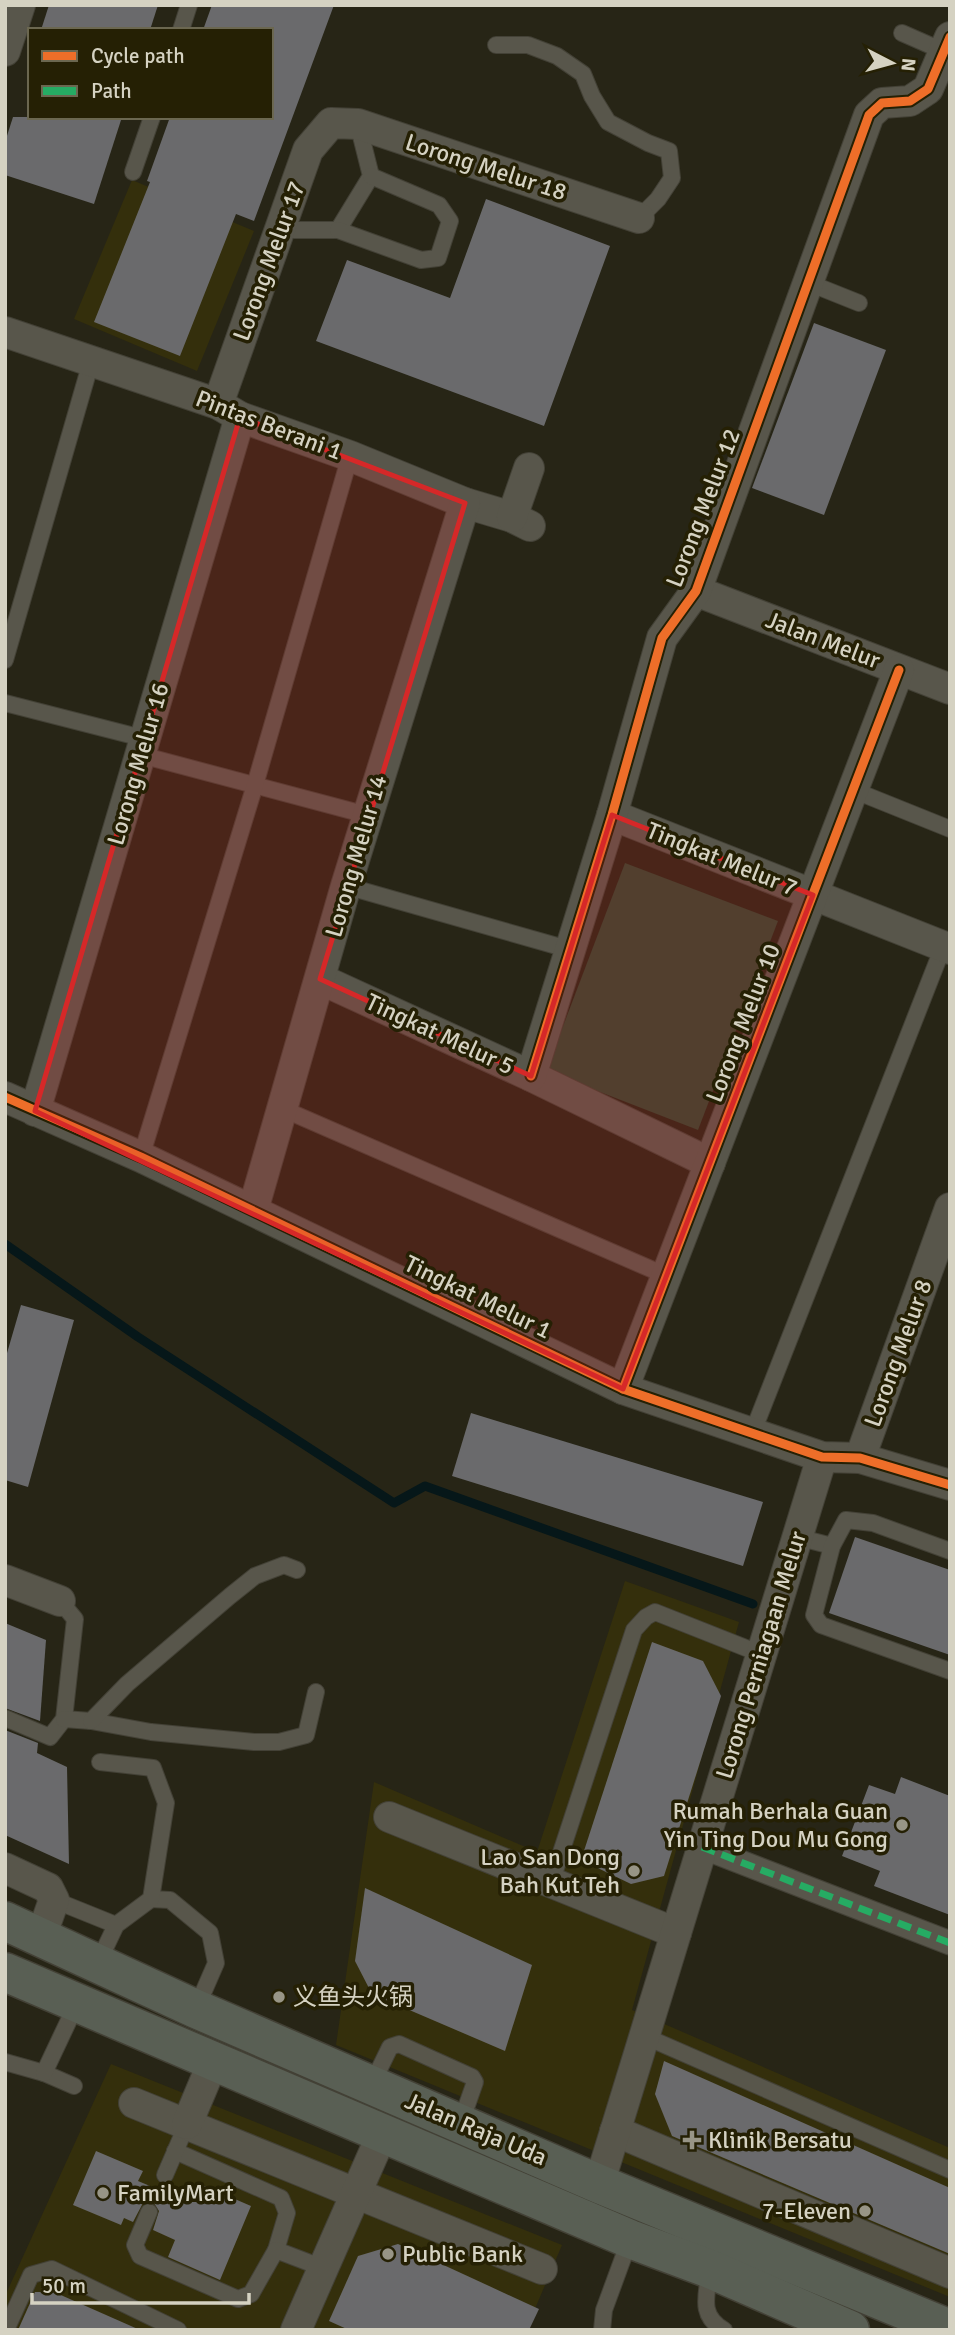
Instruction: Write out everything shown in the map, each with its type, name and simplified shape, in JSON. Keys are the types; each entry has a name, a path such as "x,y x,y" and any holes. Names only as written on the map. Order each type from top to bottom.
{"main road":[{"name":"Jalan Raja Uda","path":"5,1922 196,2009 599,2184 950,2329"},
{"name":"Jalan Raja Uda","path":"5,1972 630,2239 710,2269 839,2328"}],"street":[{"path":"5,50 20,5"},
{"name":"Lorong Melur 12","path":"531,1076 612,815 662,638 696,591 869,116 882,103 909,101 928,89 946,44"},
{"name":"Lorong Melur 18","path":"344,124 639,218"},
{"name":"Lorong Melur 17","path":"229,411 280,230 308,150 344,124"},
{"name":"Pintas Berani 1","path":"5,332 229,411 465,503 521,521 529,468"},
{"name":"Lorong Melur 16","path":"35,1111 144,747 229,411"},
{"name":"Lorong Melur 14","path":"253,1210 367,815 465,503"},
{"name":"Jalan Melur","path":"696,591 950,689"},
{"name":"Lorong Melur 10","path":"623,1389 899,670"},
{"name":"Tingkat Melur 7","path":"612,815 947,948"},
{"name":"Tingkat Melur 5","path":"320,979 531,1076 710,1163"},
{"name":"Tingkat Melur 1","path":"5,1097 141,1157 623,1389 822,1457 860,1458 950,1485"},
{"name":"Lorong Melur 8","path":"860,1458 950,1208"},
{"name":"Lorong Perniagaan Melur","path":"599,2184 822,1457"},
{"path":"5,1580 60,1601"},
{"path":"389,1817 676,1933"},
{"path":"702,1847 950,1943"},
{"path":"5,1868 51,1894 41,1937"},
{"path":"181,2138 214,2062"},
{"path":"134,2103 181,2138 356,2193 542,2269"},
{"path":"615,2130 950,2273"},
{"path":"303,2327 323,2267 383,2132"}],"lane":[{"path":"182,28 190,5"},
{"path":"902,33 946,44"},
{"path":"496,45 527,45 557,56 583,74 592,96 608,122 669,151 672,178 658,200 639,218"},
{"path":"134,172 151,119"},
{"path":"280,230 338,230 421,260 438,258 450,221 439,205 371,176 344,124"},
{"path":"338,230 371,176"},
{"path":"809,283 859,303"},
{"path":"5,660 91,362"},
{"path":"141,1157 255,785 350,456"},
{"path":"5,703 255,785 367,815"},
{"path":"853,790 950,829"},
{"path":"346,886 571,950"},
{"path":"752,1434 947,948"},
{"path":"283,1109 667,1276"},
{"path":"950,1551 873,1523 846,1520 832,1546 814,1615 821,1625 950,1671"},
{"path":"797,1537 832,1546"},
{"path":"91,1721 127,1684 255,1576 284,1565 297,1570"},
{"path":"5,1718 50,1737 64,1719 75,1619 60,1601"},
{"path":"551,1883 634,1630 655,1612 761,1654"},
{"path":"64,1719 151,1732 279,1742 306,1735 316,1692"},
{"path":"100,1762 153,1768 162,1791 166,1803 151,1899"},
{"path":"51,1894 116,1925"},
{"path":"97,1963 116,1925 151,1899 170,1900 210,1933 216,1962 196,2009"},
{"path":"44,2073 77,2003"},
{"path":"644,2036 950,2171"},
{"path":"5,2062 44,2073 74,2086"},
{"path":"149,2212 135,2245 140,2256 238,2299 251,2294 276,2250 287,2213 281,2198 181,2138 165,2175"},
{"path":"601,2330 604,2310 630,2239"},
{"path":"276,2250 323,2267"},
{"path":"6,2330 31,2275 52,2269 178,2330"},
{"path":"710,2269 705,2308 715,2324 724,2330"}],"highlighted area":[{"path":"240,417 465,503 320,979 531,1076 612,815 813,895 623,1389 35,1111"}],"shaded area":[{"path":"132,180 254,231 197,371 74,319"},
{"path":"625,1581 739,1622 632,2010 950,2148 950,2297 336,2045 374,1782 537,1852"},
{"path":"111,2064 562,2245 526,2330 5,2330 5,2296"}],"green space":[{"path":"625,863 778,921 698,1130 546,1071"}],"building":[{"path":"49,5 158,5 151,28 42,28"},
{"path":"212,5 334,5 254,221 236,214 180,356 94,322 150,182 147,181 169,119 273,119 273,28 204,28"},
{"path":"13,117 121,119 94,204 5,175 5,142"},
{"path":"486,199 610,246 544,426 316,341 347,260 450,298"},
{"path":"814,323 886,350 824,515 752,488"},
{"path":"21,1305 74,1320 28,1487 5,1480 5,1360"},
{"path":"471,1413 763,1502 743,1566 452,1476"},
{"path":"855,1537 950,1570 950,1655 829,1613"},
{"path":"5,1623 46,1640 40,1721 5,1708"},
{"path":"652,1642 703,1661 721,1696 664,1876 631,1884 581,1860"},
{"path":"5,1730 38,1743 37,1753 67,1767 69,1864 5,1835"},
{"name":"Rumah Berhala Guan Yin Ting Dou Mu Gong","path":"901,1777 950,1796 950,1915 874,1886 880,1871 842,1856 869,1785 895,1794"},
{"path":"365,1888 532,1965 505,2051 372,1994 355,1961"},
{"path":"664,2061 950,2188 950,2254 672,2136 655,2094"},
{"path":"96,2151 143,2171 138,2181 191,2203 200,2184 251,2206 220,2280 168,2257 175,2240 153,2230 159,2211 154,2203 143,2203 133,2222 124,2218 121,2225 73,2205"},
{"path":"398,2244 539,2309 529,2330 349,2330 329,2321 358,2256"},
{"path":"35,2292 54,2292 140,2330 18,2330"}],"waterway":[{"path":"5,1244 138,1337 394,1503 425,1486 753,1604"}],"marked path":[{"path":"702,1847 950,1943"}],"cycle path":[{"path":"531,1076 612,815 662,638 696,591 869,115 882,103 910,101 928,89 950,37"},
{"path":"623,1389 899,670"},
{"path":"5,1097 141,1157 623,1389 822,1457 860,1458 950,1485"}],"place":[{"name":"Rumah Berhala Guan Yin Ting Dou Mu Gong","path":"902,1825"},
{"name":"Lao San Dong Bah Kut Teh","path":"634,1871"},
{"name":"义鱼头火锅","path":"279,1997"},
{"name":"Klinik Bersatu","path":"692,2140"},
{"name":"FamilyMart","path":"103,2193"},
{"name":"7-Eleven","path":"865,2211"},
{"name":"Public Bank","path":"388,2254"}]}
